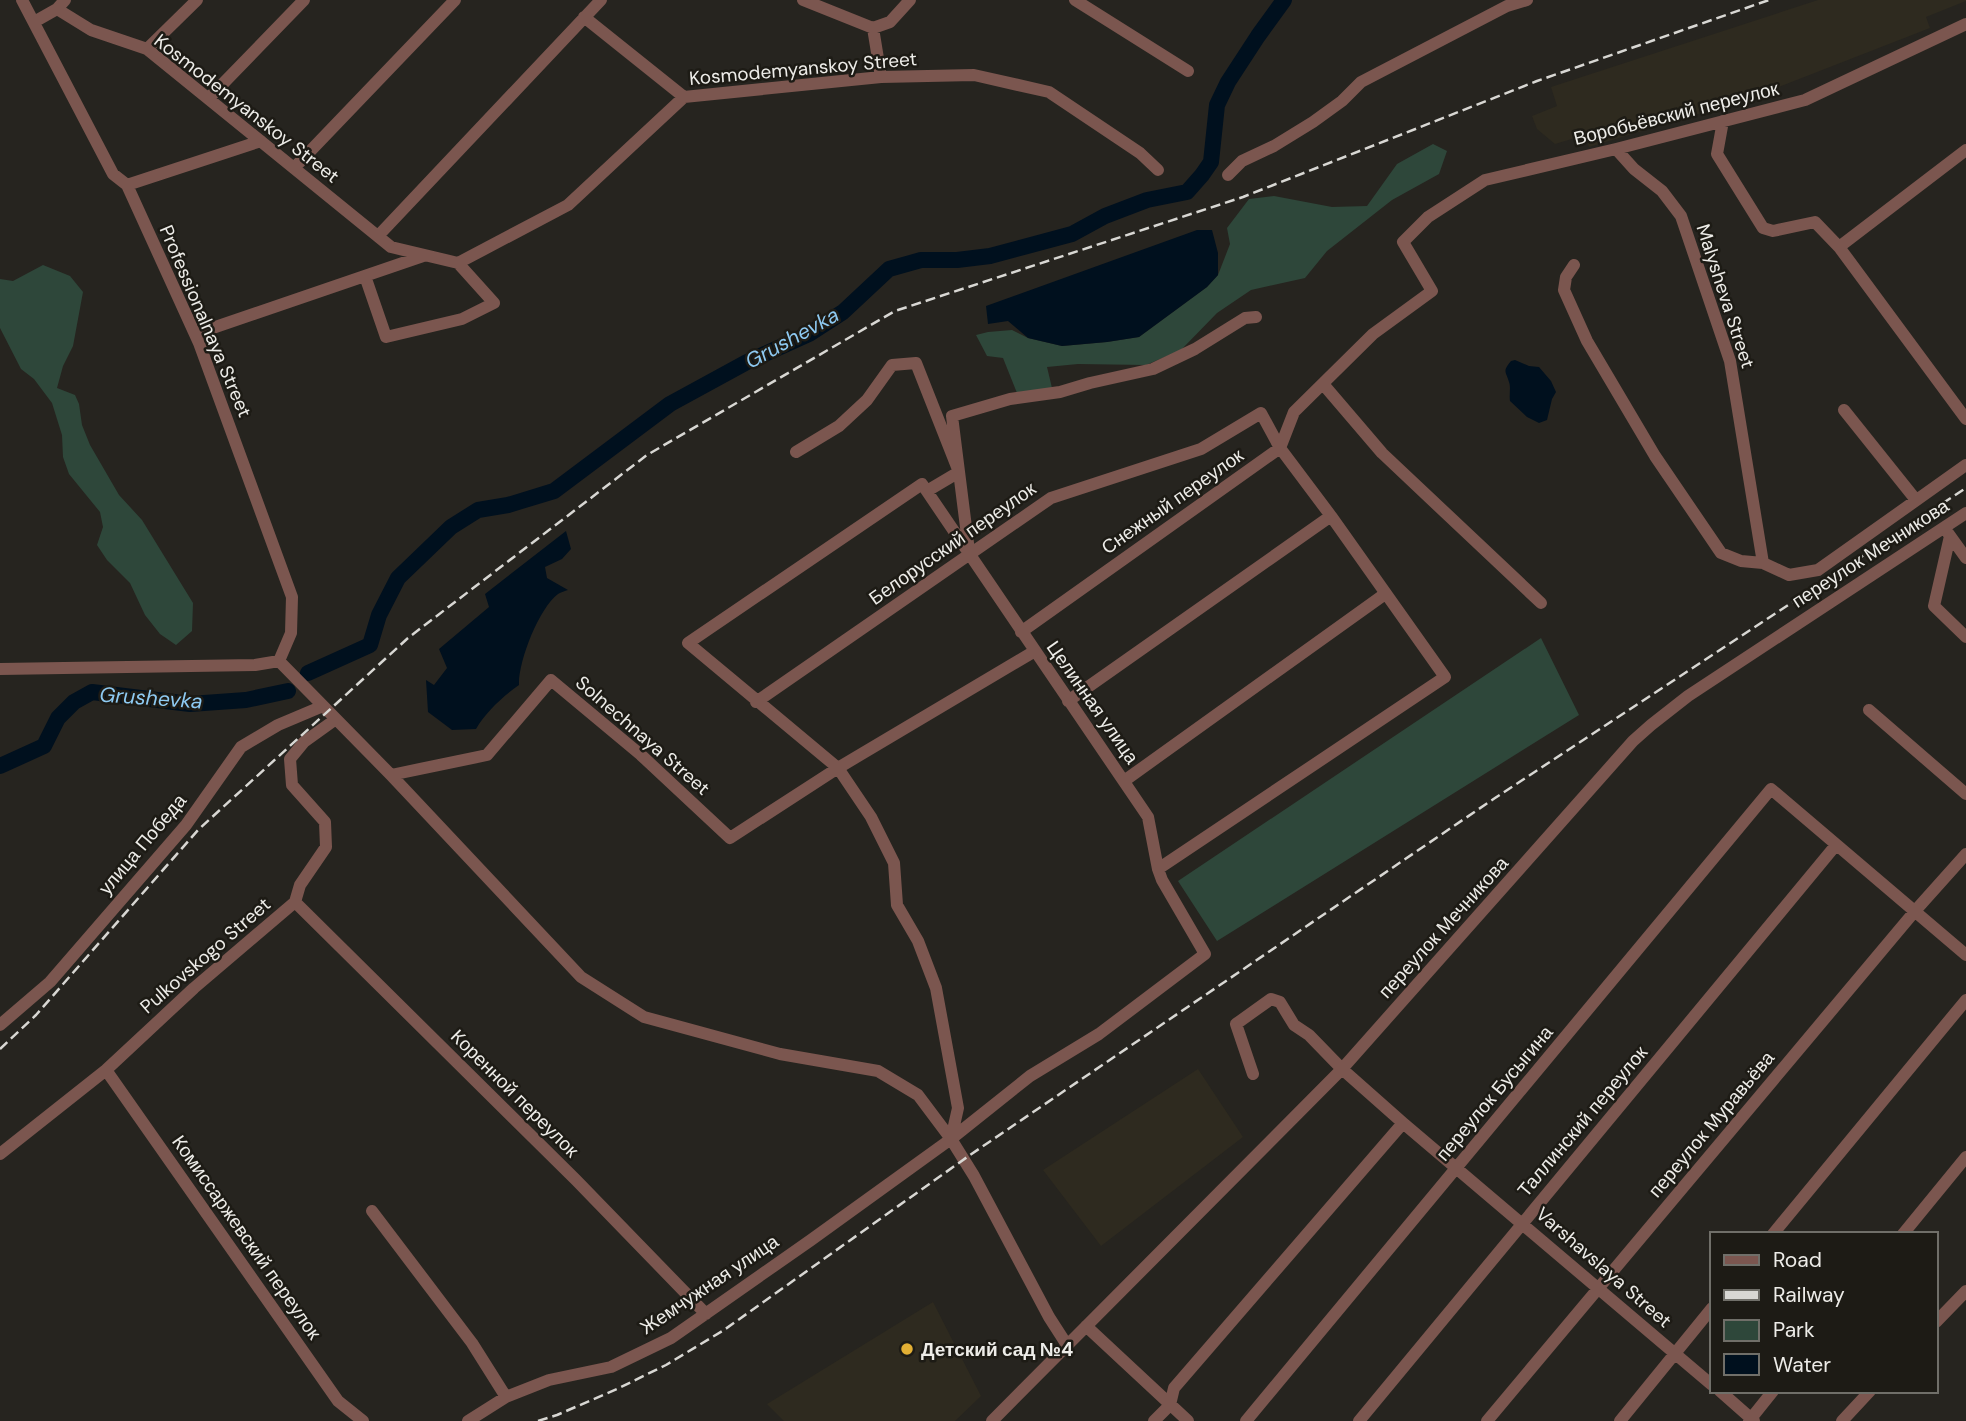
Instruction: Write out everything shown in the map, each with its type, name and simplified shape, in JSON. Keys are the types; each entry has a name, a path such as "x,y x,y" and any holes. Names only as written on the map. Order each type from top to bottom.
{"street":[{"name":"Professionalnaya Street","path":"22,0 113,174 127,185 195,334 292,597 291,633 279,661"},
{"path":"147,50 197,0"},
{"path":"209,98 303,0"},
{"path":"294,168 455,0"},
{"path":"378,236 601,0"},
{"path":"803,0 873,28 890,22 909,0"},
{"path":"1075,0 1188,71"},
{"path":"1228,175 1242,160 1274,146 1313,122 1342,101 1361,82 1506,3 1527,0"},
{"path":"34,22 61,4"},
{"name":"Kosmodemyanskoy Street","path":"61,4 91,30 147,50 391,247 458,263 568,205 684,97 881,77 974,75 1049,92 1140,152 1158,170"},
{"path":"584,17 684,97"},
{"name":"Воробьёвский переулок","path":"1323,384 1373,334 1432,291 1403,242 1428,217 1485,180 1805,100 1966,24"},
{"path":"873,28 881,77"},
{"path":"1723,121 1717,154 1763,228 1773,231 1815,222 1839,247 1966,419"},
{"path":"127,185 261,141"},
{"name":"Malysheva Street","path":"1616,149 1634,169 1661,191 1681,216 1730,361 1763,563"},
{"path":"1839,247 1966,150"},
{"path":"195,334 425,255"},
{"path":"365,276 386,337 461,319 494,303 458,263"},
{"path":"1574,265 1566,277 1564,290 1587,341 1655,457 1720,553 1741,561 1763,563 1789,575 1818,569 1966,464"},
{"path":"969,555 952,416 1010,399 1059,392 1153,369 1195,349 1245,318 1256,317"},
{"path":"796,453 839,426 867,400 892,365 916,363 959,472"},
{"path":"1157,869 1445,677 1280,448 1294,412 1323,384 1382,453 1541,603"},
{"path":"1844,410 1916,500"},
{"name":"Белорусский переулок","path":"756,702 1051,498 1201,449 1261,413 1280,448"},
{"name":"Снежный переулок","path":"1021,632 1280,448"},
{"path":"951,1139 958,1108 936,988 918,941 897,905 894,863 871,817 838,768 688,643 924,488 959,472"},
{"name":"Целинная улица","path":"924,488 1148,817 1157,869 1205,954"},
{"name":"переулок Мечникова","path":"992,1421 1342,1069 1633,741 1688,696 1947,532 1966,513"},
{"path":"1068,701 1331,516"},
{"path":"1947,532 1966,558"},
{"path":"1947,532 1934,606 1966,637"},
{"path":"1124,781 1385,594"},
{"path":"838,768 1035,652"},
{"path":"0,669 255,665 279,661 391,775 581,977 644,1017 780,1054 878,1071 918,1095 951,1139 974,1176 1049,1317 1067,1345"},
{"name":"Solnechnaya Street","path":"391,775 487,755 551,680 641,755 730,838 838,768"},
{"name":"улица Победа","path":"0,1025 50,982 132,888 186,825 241,747 278,725 323,706"},
{"path":"1869,710 1966,794"},
{"name":"Pulkovskogo Street","path":"0,1154 106,1070 194,988 295,902 300,885 326,847 325,822 292,785 290,759 304,742 336,719"},
{"name":"переулок Бусыгина","path":"1246,1421 1771,789 1836,845"},
{"path":"1836,845 1966,955"},
{"name":"Таллинский переулок","path":"1359,1421 1836,845"},
{"name":"переулок Муравьёва","path":"1487,1421 1915,911 1966,854"},
{"name":"Коренной переулок","path":"295,902 576,1180 706,1314"},
{"name":"Жемчужная улица","path":"468,1421 506,1397 549,1380 611,1367 671,1338 951,1139 1030,1076 1099,1034 1205,954"},
{"name":"Varshavslaya Street","path":"1253,1074 1236,1024 1270,999 1280,1002 1294,1025 1309,1035 1342,1069 1403,1123 1710,1383"},
{"path":"1775,1232 1966,1000"},
{"name":"Комиссаржевский переулок","path":"106,1070 338,1401 363,1421"},
{"path":"1154,1421 1170,1405 1174,1388 1403,1123"},
{"path":"1905,1232 1966,1157"},
{"path":"372,1211 472,1343 506,1397"},
{"path":"1938,1320 1966,1291"},
{"path":"1620,1421 1710,1310"},
{"path":"1086,1326 1188,1421"},
{"path":"1722,1393 1752,1420 1772,1393"},
{"path":"1842,1421 1868,1393"}],"shaded area":[{"path":"1818,0 1966,1 1926,17 1930,28 1745,100 1589,147 1585,135 1555,144 1537,129 1532,116 1557,106 1551,87"},
{"path":"1198,1069 1243,1137 1101,1246 1043,1170"},
{"name":"Детский сад №4","path":"933,1302 981,1396 955,1421 784,1421 767,1404"}],"green space":[{"path":"1433,144 1447,151 1439,174 1392,200 1327,251 1305,278 1251,290 1217,313 1181,350 1146,365 1078,364 1047,367 1052,388 1017,393 1003,358 987,356 976,335 1012,330 1028,338 1062,346 1139,337 1207,287 1218,275 1230,244 1227,228 1249,199 1274,196 1332,207 1367,206 1397,164"},
{"path":"43,265 70,276 83,292 73,346 63,366 57,388 75,395 90,445 119,495 142,520 193,603 192,631 176,645 160,634 145,615 130,583 107,560 97,545 103,527 100,512 69,474 63,457 62,435 52,403 34,379 21,369 0,328 0,279 13,281"},
{"path":"1541,638 1579,715 1217,941 1178,881"}],"water":[{"path":"1197,230 1212,230 1218,253 1218,275 1207,287 1139,337 1062,346 1028,338 1008,321 988,324 986,306"},
{"path":"1511,361 1539,367 1551,381 1556,392 1547,420 1539,423 1527,417 1510,401 1510,384 1506,370"},
{"path":"566,531 571,549 562,559 545,567 547,578 568,590 551,601 537,623 522,663 519,685 495,705 476,729 452,730 428,712 426,680 434,685 447,668 439,649 489,607 485,594"}],"waterway":[{"name":"Grushevka","path":"308,673 370,645 379,615 398,578 451,527 478,510 508,505 554,491 670,404 747,362 809,334 843,312 889,269 921,260 990,256 1072,234 1105,216 1147,200 1187,192 1211,162 1217,105 1228,82 1284,0"},
{"name":"Grushevka","path":"0,766 44,746 58,718 74,702 92,692 190,704 246,700 288,691"}],"railway":[{"path":"0,1049 36,1015 198,830 408,638 647,455 895,311 1243,197 1537,81 1769,0"},
{"path":"538,1421 617,1389 666,1365 724,1330 970,1155 1495,798 1966,488"}],"place":[{"name":"Детский сад №4","path":"907,1349"}]}
